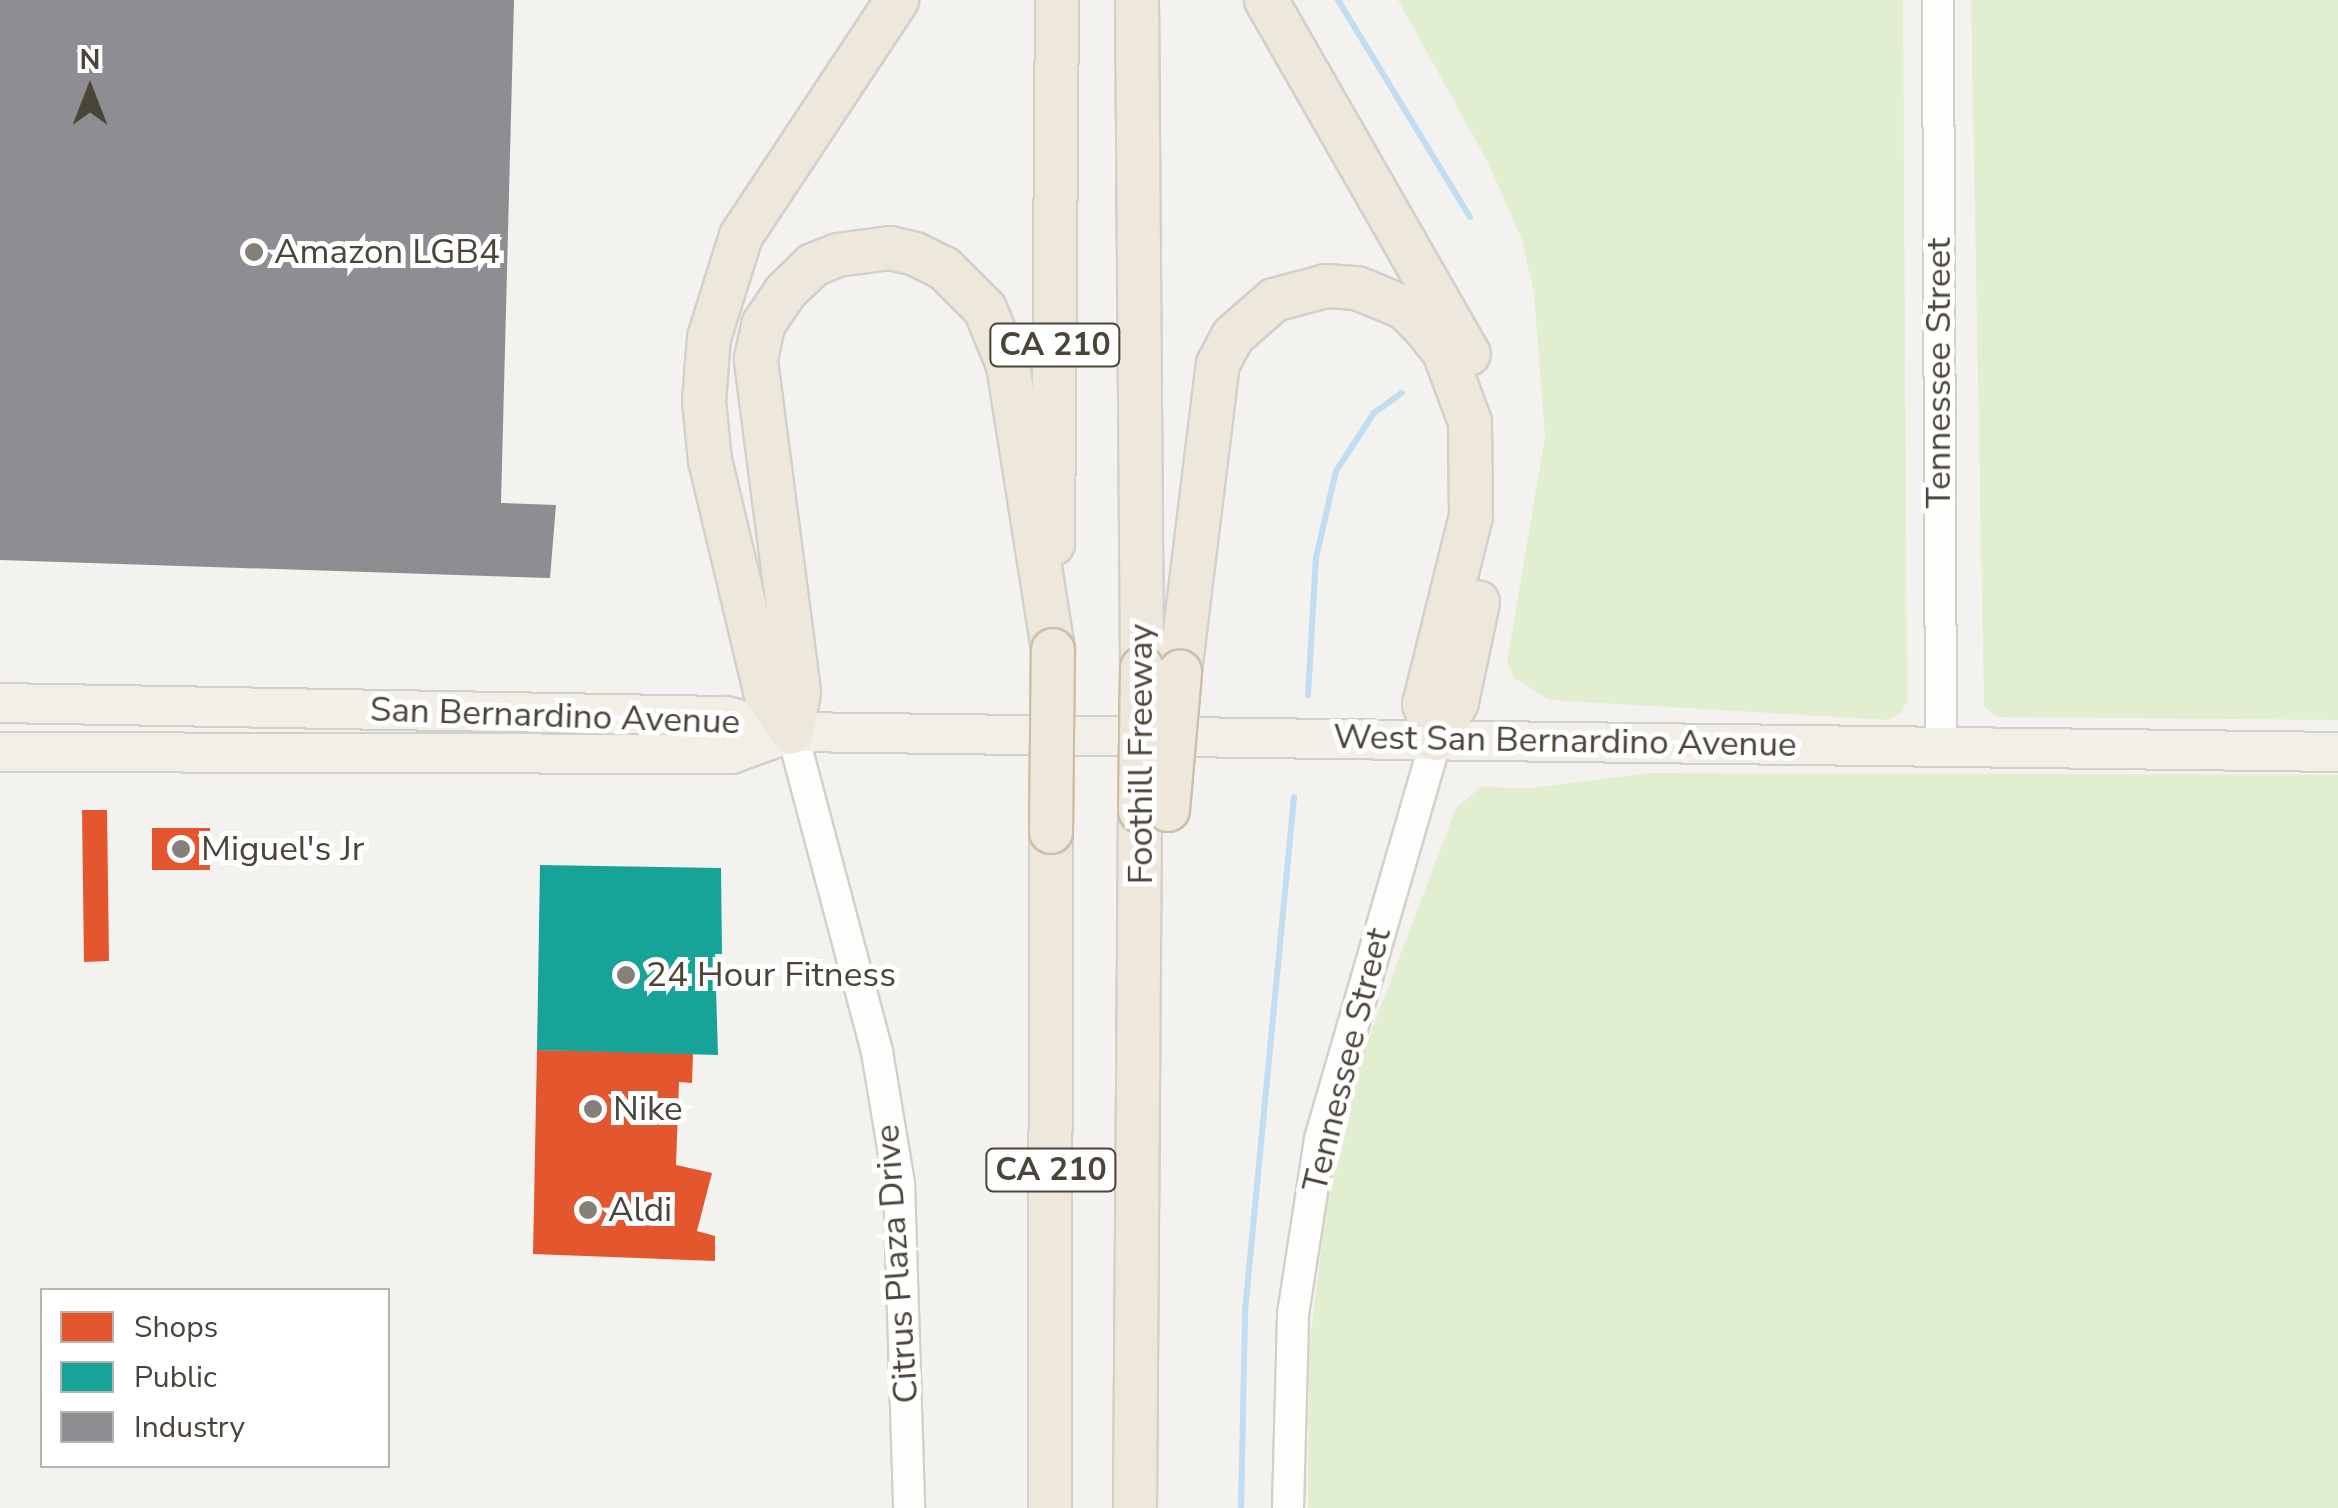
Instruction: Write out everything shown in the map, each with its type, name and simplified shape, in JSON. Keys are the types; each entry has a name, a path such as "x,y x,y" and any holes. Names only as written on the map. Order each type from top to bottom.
{"highway":[{"path":"792,732 765,692 710,461 704,401 709,338 740,236 897,0"},
{"name":"CA 210","path":"1050,1508 1057,0"},
{"name":"Foothill Freeway","path":"1135,1508 1140,902 1154,811 1161,670 1137,0"},
{"path":"1266,0 1443,305 1487,388 1498,426 1499,504 1456,702 1436,739"},
{"path":"792,732 799,692 756,358 763,326 785,292 814,265 838,255 890,248 916,254 944,268 985,309 1008,365 1053,650"},
{"path":"1161,670 1218,364 1233,336 1274,300 1326,286 1357,288 1405,308 1424,327 1444,352 1470,422 1472,516 1424,704 1436,739"}],"main road":[{"name":"San Bernardino Avenue","path":"0,703 724,716 792,732"},
{"name":"San Bernardino Avenue","path":"0,752 731,754 792,732"},
{"name":"West San Bernardino Avenue","path":"792,732 2338,752"}],"street":[{"name":"Tennessee Street","path":"1938,0 1941,747"},
{"name":"Citrus Plaza Drive","path":"792,732 877,1052 899,1184 909,1508"},
{"name":"Tennessee Street","path":"1288,1508 1293,1314 1320,1138 1436,739"}],"green space":[{"path":"1398,0 1903,0 1907,701 1902,712 1889,720 1549,700 1514,678 1507,663 1545,436 1534,293 1521,237 1486,159"},
{"path":"1971,0 2338,0 2338,720 1996,717 1984,706"},
{"path":"1649,773 2338,775 2338,1508 1308,1508 1309,1349 1330,1176 1353,1080 1456,808 1481,787 1532,788"}],"building: Shops":[{"path":"82,810 107,810 109,961 84,962"},
{"name":"Miguel's Jr","path":"152,828 210,828 210,870 152,870"},
{"path":"537,1050 693,1053 692,1083 679,1082 676,1165 712,1173 697,1231 715,1236 715,1261 533,1254"}],"building: Public":[{"name":"24 Hour Fitness","path":"540,865 721,868 722,954 715,954 718,1055 537,1050"}],"building: Industry":[{"name":"Amazon LGB4","path":"0,0 514,0 501,503 556,505 550,578 0,560"}],"waterway":[{"path":"1338,0 1470,217"},
{"path":"1308,695 1316,558 1336,471 1374,413 1402,393"},
{"path":"1241,1508 1245,1311 1294,797"}],"place":[{"name":"Amazon LGB4","path":"254,252"},
{"name":"Miguel's Jr","path":"181,849"},
{"name":"24 Hour Fitness","path":"626,975"},
{"name":"Nike","path":"593,1109"},
{"name":"Aldi","path":"588,1210"}]}
